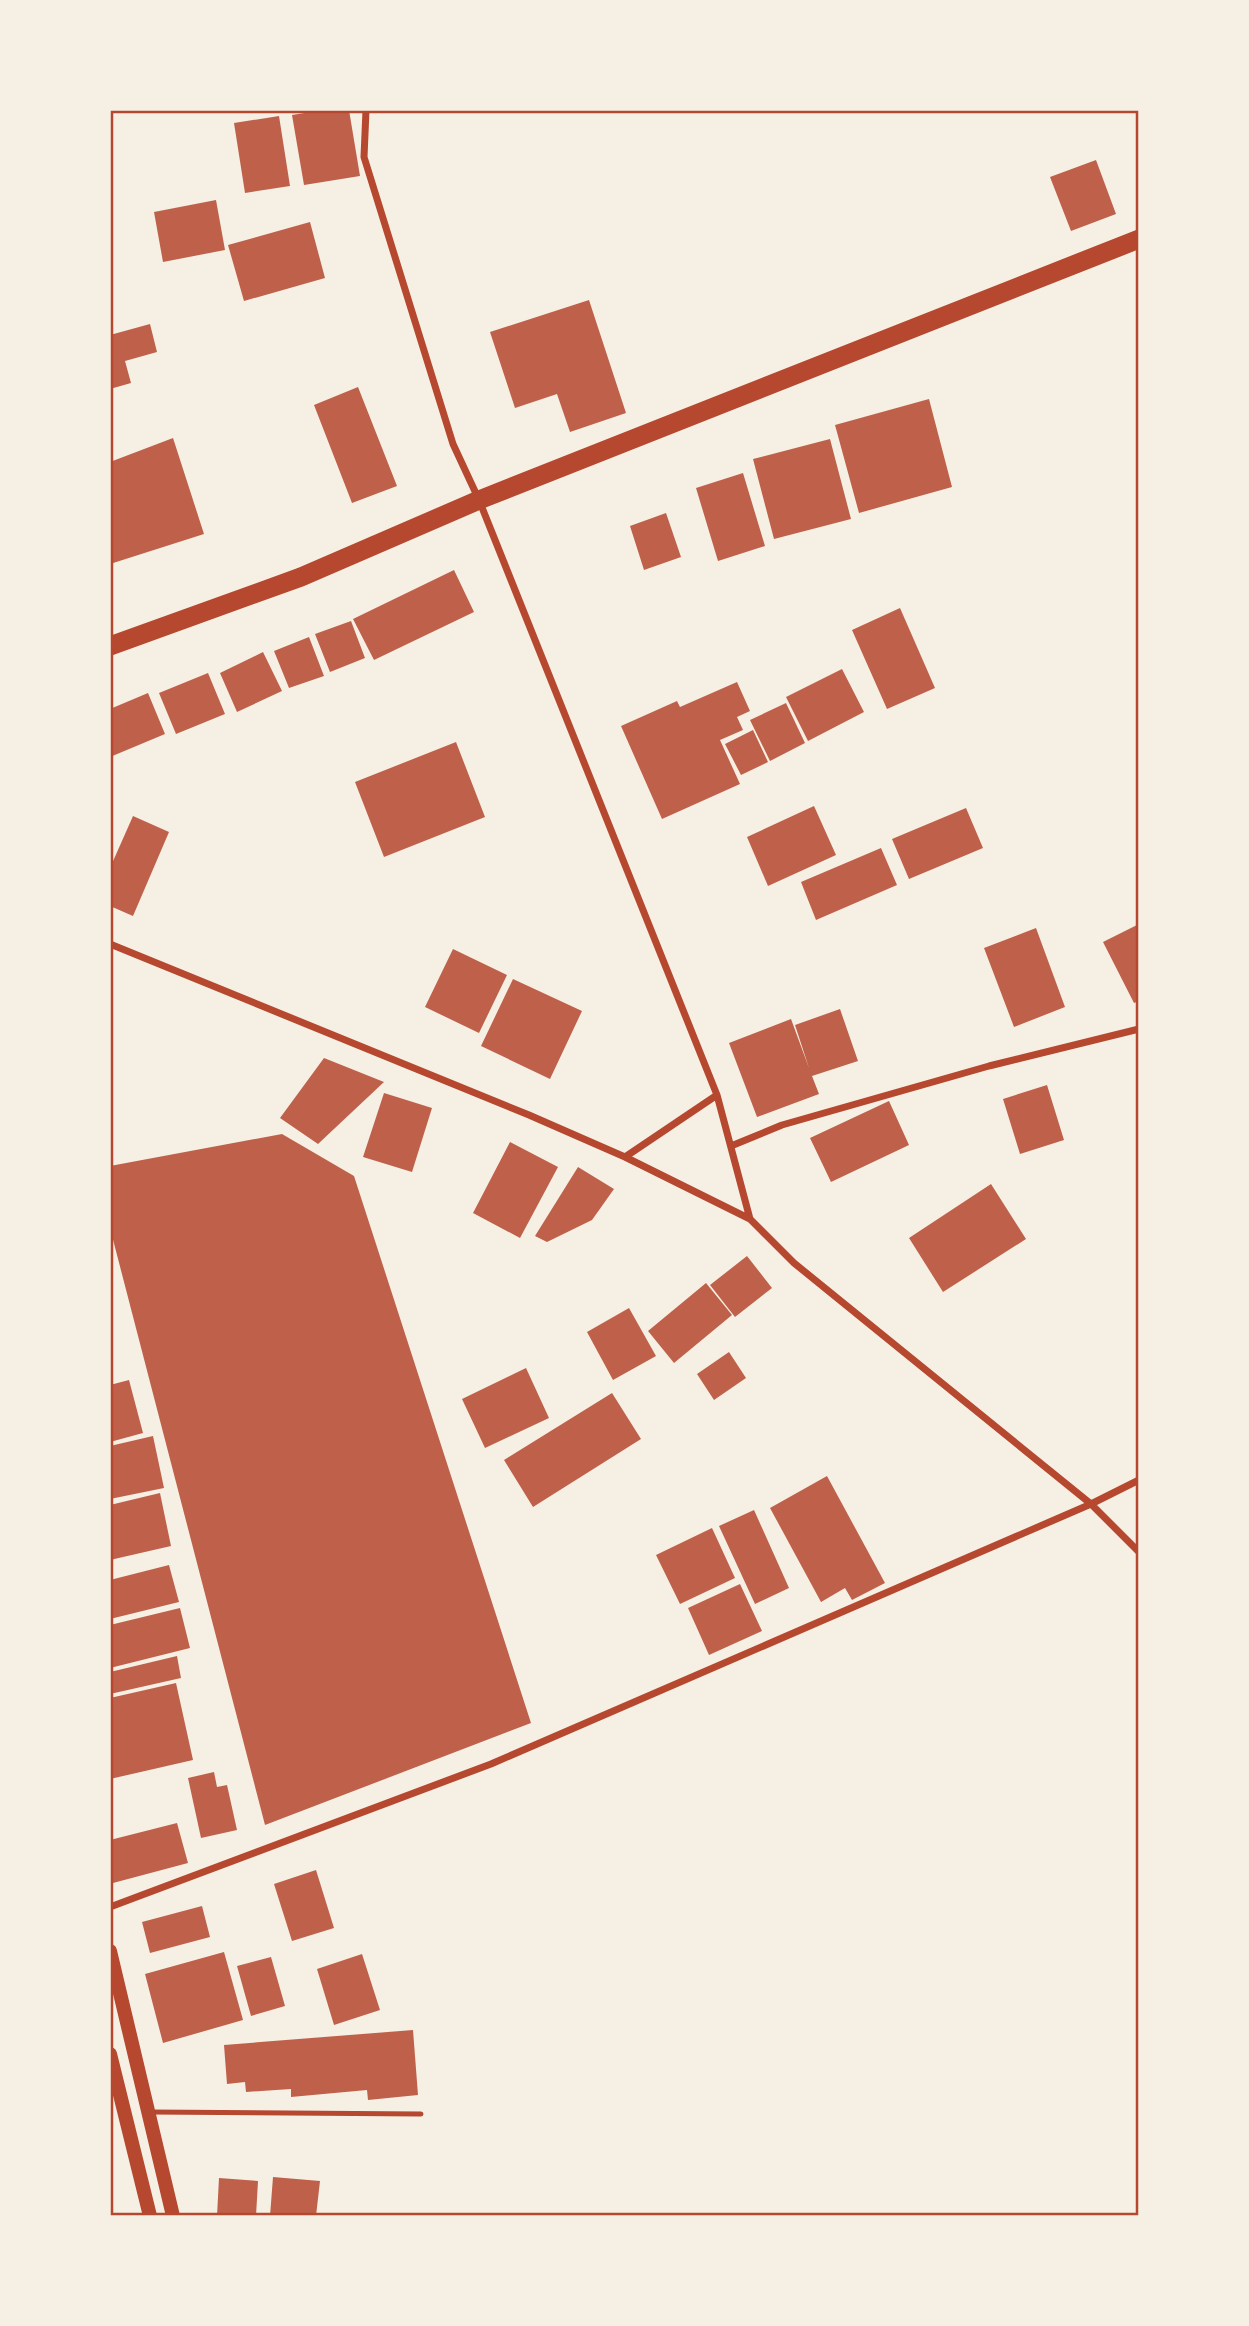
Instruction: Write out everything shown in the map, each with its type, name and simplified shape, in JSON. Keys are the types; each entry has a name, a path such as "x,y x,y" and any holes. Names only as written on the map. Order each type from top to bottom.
{"highway":[{"path":"110,646 302,577 479,500 1139,239"}],"main road":[{"path":"110,1951 173,2216"},
{"path":"110,2054 150,2216"}],"street":[{"path":"366,110 364,157 453,444 479,500 717,1096 750,1219"},
{"path":"110,944 529,1115 625,1157 750,1219 794,1263 1091,1504 1139,1552"},
{"path":"732,1146 794,1122 989,1066 1139,1029"},
{"path":"625,1157 717,1096"},
{"path":"110,1908 491,1764 1091,1504 1139,1480"}],"lane":[{"path":"148,2112 421,2114"}],"building":[{"path":"323,110 349,110 360,176 304,185 292,115"},
{"path":"279,116 290,186 245,193 234,123"},
{"path":"1096,160 1116,214 1071,231 1050,177"},
{"path":"216,200 225,250 163,262 154,212"},
{"path":"310,222 325,278 244,301 228,245"},
{"path":"589,300 626,413 570,432 557,394 515,408 490,332"},
{"path":"150,324 157,352 125,361 131,383 110,389 110,335"},
{"path":"358,387 397,486 352,503 314,405"},
{"path":"929,399 952,487 859,513 835,425"},
{"path":"173,438 204,534 110,564 110,462"},
{"path":"830,439 851,519 774,539 753,459"},
{"path":"743,473 765,546 718,561 696,488"},
{"path":"666,513 681,557 644,570 630,526"},
{"path":"454,570 474,612 374,660 353,619"},
{"path":"900,608 935,688 887,709 852,630"},
{"path":"351,621 365,658 330,672 315,634"},
{"path":"309,637 324,676 289,688 274,651"},
{"path":"263,652 282,691 237,712 220,673"},
{"path":"842,669 864,712 808,741 786,697"},
{"path":"208,673 225,714 176,734 159,693"},
{"path":"737,682 750,711 737,717 743,730 720,740 740,784 662,819 621,726 677,701 680,707"},
{"path":"148,693 165,734 110,757 110,709"},
{"path":"786,703 805,743 770,761 750,720"},
{"path":"753,730 768,762 741,775 725,744"},
{"path":"456,742 485,817 384,857 355,782"},
{"path":"814,806 836,855 768,886 747,837"},
{"path":"966,808 983,848 909,879 892,839"},
{"path":"133,816 169,832 133,916 110,906 110,868"},
{"path":"881,848 897,885 816,920 801,882"},
{"path":"1139,924 1139,1001 1134,1003 1103,942"},
{"path":"1036,928 1065,1007 1014,1027 984,948"},
{"path":"453,949 507,975 479,1033 425,1007"},
{"path":"513,979 582,1011 550,1079 481,1046"},
{"path":"840,1009 858,1061 812,1076 819,1094 757,1117 729,1043 791,1019 809,1068 795,1025"},
{"path":"324,1058 384,1082 318,1144 280,1118"},
{"path":"1047,1085 1064,1140 1020,1154 1003,1099"},
{"path":"384,1093 432,1108 412,1172 363,1157"},
{"path":"889,1101 909,1145 831,1182 810,1138"},
{"path":"282,1134 354,1176 531,1723 265,1825 110,1228 110,1166"},
{"path":"510,1142 558,1167 520,1238 473,1213"},
{"path":"578,1167 614,1189 592,1220 547,1242 535,1236"},
{"path":"991,1184 1026,1239 943,1292 909,1238"},
{"path":"747,1256 772,1288 735,1317 710,1285"},
{"path":"706,1283 732,1315 674,1363 648,1331"},
{"path":"629,1308 656,1356 613,1380 587,1332"},
{"path":"729,1352 746,1378 714,1400 697,1374"},
{"path":"526,1368 549,1418 485,1448 462,1399"},
{"path":"129,1380 143,1433 110,1442 110,1385"},
{"path":"612,1393 641,1439 533,1507 504,1460"},
{"path":"153,1436 164,1488 110,1499 110,1446"},
{"path":"827,1476 885,1583 852,1600 845,1588 821,1602 770,1508"},
{"path":"160,1493 171,1546 110,1560 110,1505"},
{"path":"754,1510 789,1588 755,1604 719,1526"},
{"path":"712,1528 735,1578 680,1604 656,1555"},
{"path":"169,1565 179,1602 110,1619 110,1580"},
{"path":"740,1584 762,1631 709,1655 688,1608"},
{"path":"180,1608 190,1648 110,1668 110,1625"},
{"path":"177,1656 181,1678 110,1694 110,1672"},
{"path":"176,1683 193,1760 110,1779 110,1698"},
{"path":"214,1772 217,1787 227,1785 237,1830 201,1838 188,1778"},
{"path":"177,1823 188,1863 113,1883 110,1874 110,1840"},
{"path":"316,1870 334,1928 292,1941 274,1884"},
{"path":"202,1906 210,1937 150,1953 142,1922"},
{"path":"224,1952 243,2020 163,2043 145,1974"},
{"path":"362,1954 380,2010 334,2025 317,1969"},
{"path":"271,1957 285,2006 251,2016 237,1966"},
{"path":"413,2030 418,2095 368,2100 367,2090 291,2097 291,2089 246,2092 245,2082 227,2084 224,2045"},
{"path":"273,2177 320,2181 316,2216 270,2216"},
{"path":"219,2178 258,2181 256,2216 217,2216"}]}
